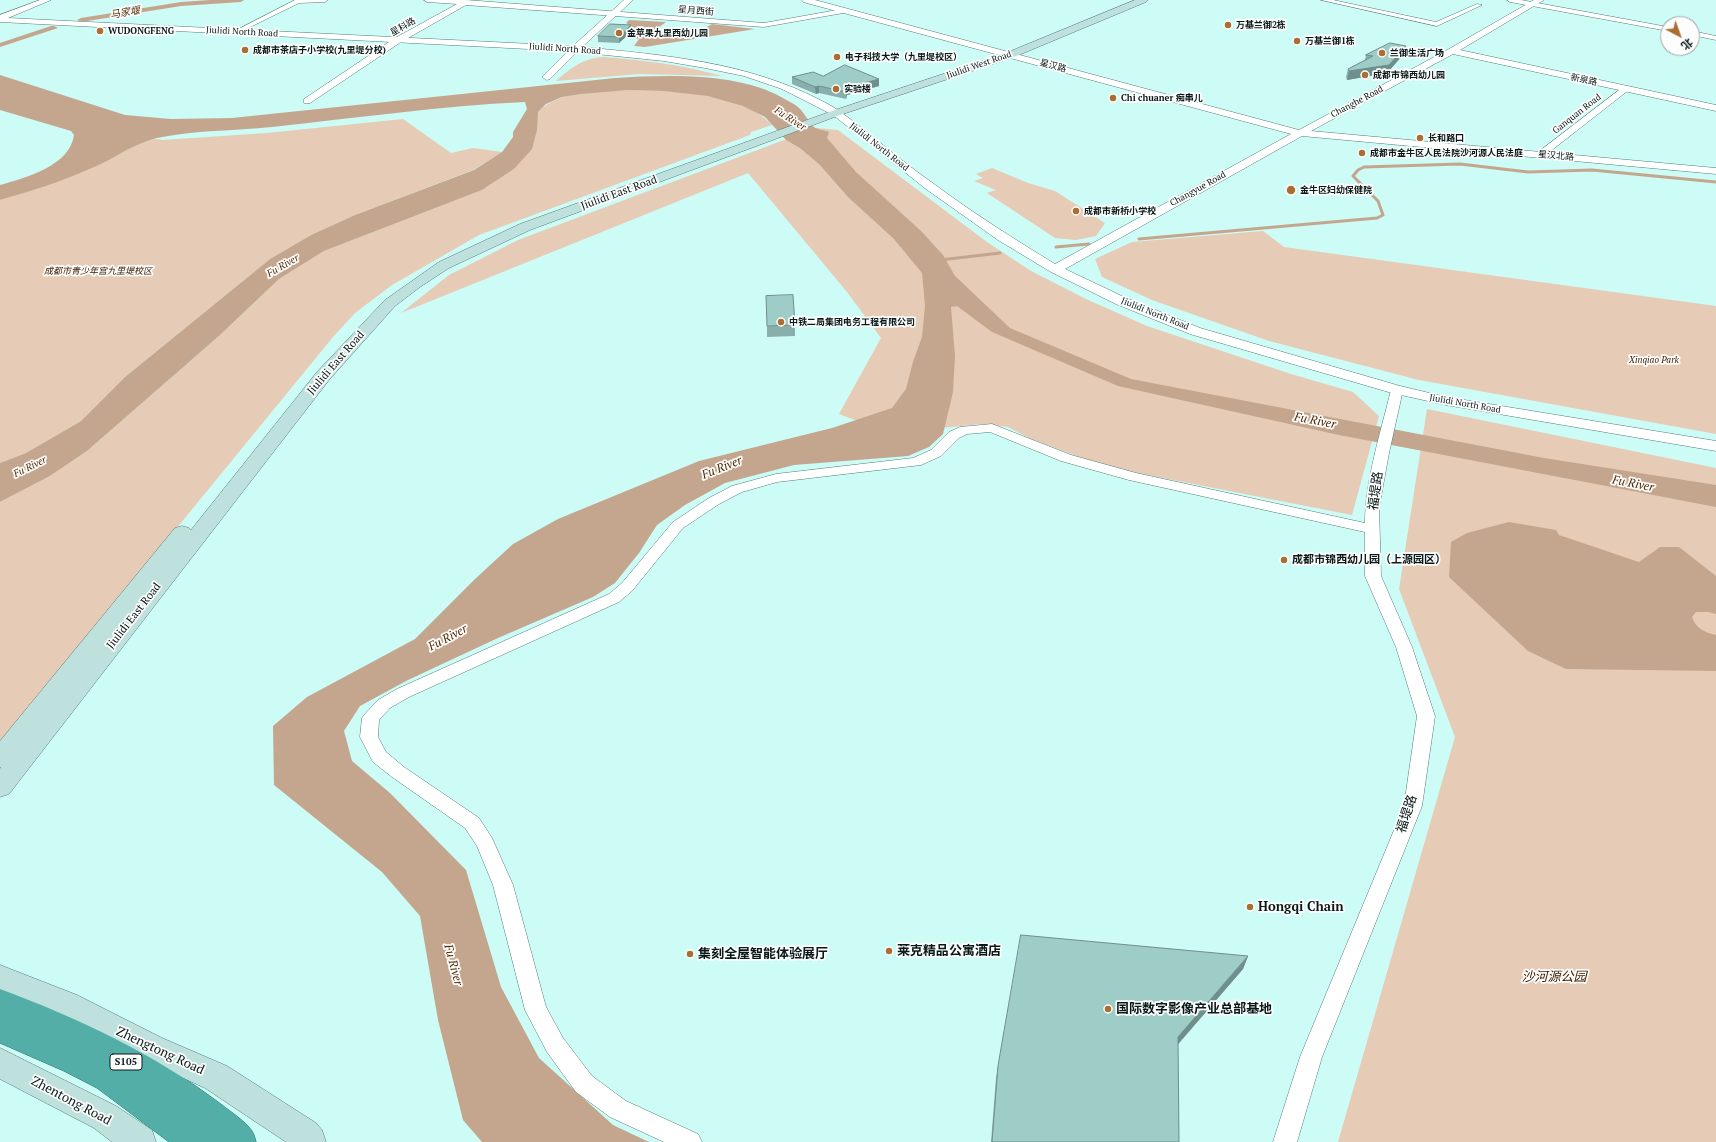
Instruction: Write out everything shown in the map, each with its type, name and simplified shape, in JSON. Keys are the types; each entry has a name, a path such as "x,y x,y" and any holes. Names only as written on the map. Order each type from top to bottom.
{"highway":[{"name":"S105","path":"0,1002 35,1016 110,1053 184,1097 239,1142"},
{"name":"S105","path":"0,1027 76,1060 109,1077 198,1142"}],"main road":[{"path":"832,111 1006,54 1132,0"},
{"name":"Jiulidi West Road","path":"1006,54 1143,0"},
{"name":"Jiulidi East Road","path":"0,787 323,376 390,303 444,265 481,246 832,111"},
{"path":"0,758 305,380 356,322 382,298 431,264 489,236 523,222 768,135"},
{"name":"Zhengtong Road","path":"0,978 66,1005 150,1048 216,1077 304,1135 310,1142"},
{"name":"Zhentong Road","path":"0,1063 105,1117 140,1142"}],"street":[{"path":"0,18 47,0"},
{"path":"236,32 300,0 325,0"},
{"name":"星月西街","path":"427,0 468,1 764,25 843,11"},
{"path":"576,49 629,0"},
{"name":"星汉路","path":"806,0 1300,133"},
{"path":"1324,0 1438,24 1479,5"},
{"path":"1510,0 1536,2 1660,27"},
{"name":"星科路","path":"307,101 398,40 468,1"},
{"name":"Changhe Road","path":"1300,133 1452,51 1536,2"},
{"name":"Jiulidi North Road","path":"0,18 236,32 576,49 664,58 746,74 785,87 832,111 930,187 1002,237 1055,269 1121,301 1195,330 1308,366 1446,401 1716,446"},
{"path":"1700,35 1716,38"},
{"name":"新泉路","path":"1452,51 1716,108"},
{"name":"Ganquan Road","path":"1540,155 1626,89"},
{"name":"星汉北路","path":"1300,133 1716,171"},
{"name":"Changyue Road","path":"1055,269 1300,133"},
{"name":"福堤路","path":"1285,1142 1311,1057 1413,806 1426,716 1404,647 1373,576 1372,508 1382,453 1398,390"},
{"path":"690,1142 618,1109 584,1084 554,1045 536,1010 503,885 485,843 472,823 398,772 380,757 369,737 371,718 384,704 403,693 614,598 627,587 678,525 714,501 737,489 776,478 916,462 936,453 954,435 965,430 992,428 1066,458 1128,475 1372,529"}],"green space":[{"path":"604,57 663,64 722,76 639,74 556,81 578,64 590,59"},
{"path":"628,90 684,92 723,99 758,113 772,125 751,132 750,135 479,235 392,285 355,313 333,337 0,744 0,502 50,476 87,451 220,335 279,279 324,251 482,190 514,169 537,120 538,112 557,99 580,93"},
{"name":"成都市青少年宫九里堤校区","path":"403,119 451,153 473,148 502,152 473,170 355,215 311,235 270,259 125,377 81,421 26,453 0,463 0,200 33,190 94,166 148,140 267,133"},
{"path":"816,128 838,130 987,242 1031,271 1088,300 1147,326 1291,374 1353,392 1379,416 1352,515 1132,472 1095,463 1031,439 1008,427 982,424 889,433 839,414 881,338 847,292 748,173 401,313 449,275 518,240"},
{"path":"992,168 1028,183 1055,191 1105,223 1096,236 1076,240 1055,238 987,193 996,190 974,181 983,178 976,174"},
{"name":"Xinqiao Park","path":"1263,231 1284,247 1716,306 1716,434 1419,380 1269,341 1152,300 1102,277 1095,259 1132,242"},
{"name":"沙河源公园","path":"1427,409 1716,468 1716,1142 1338,1142 1455,737 1399,589"}],"shaded area":[{"path":"629,20 666,22 655,30 672,34 705,28 712,24 755,29 645,47 634,46 639,39 633,38 638,34 632,33 636,29 626,23"}],"water":[{"name":"Fu River","path":"0,75 125,115 171,119 232,118 615,78 679,76 723,79 745,83 783,98 801,110 814,127 829,132 827,138 856,172 921,231 943,255 955,276 1010,328 1131,379 1544,458 1716,485 1716,507 1339,435 1118,386 992,332 957,306 951,307 955,356 953,392 943,434 929,447 908,456 794,465 725,483 685,505 657,525 639,553 615,583 593,597 498,638 408,680 360,706 344,731 352,761 390,793 466,870 501,987 539,1058 613,1125 649,1142 482,1142 463,1120 438,1020 420,916 382,872 274,785 273,726 307,697 415,639 475,579 513,544 558,519 699,461 832,428 892,408 906,389 913,362 922,337 925,306 922,273 894,239 848,197 820,165 800,148 786,140 765,117 743,106 708,96 664,91 628,90 562,97 546,104 538,112 537,130 532,149 514,169 482,190 324,251 279,279 220,335 87,451 50,476 0,502 0,463 26,453 81,421 125,377 270,259 311,235 355,215 474,170 502,152 513,137 513,132 527,109 525,102 493,104 430,109 272,127 171,135 141,143 102,163 59,181 0,200 0,185 22,179 55,163 71,146 74,135 71,131 0,110"},
{"path":"1509,522 1556,530 1559,535 1639,562 1660,547 1679,547 1716,576 1716,614 1696,612 1692,617 1693,621 1698,627 1708,633 1716,635 1716,671 1566,669 1528,651 1449,577 1451,542 1467,533"}],"building":[{"path":"610,24 631,25 619,37 598,36"},
{"path":"1390,43 1406,46 1389,65 1349,71 1348,69 1373,56 1366,55"},
{"path":"845,65 879,79 847,88 846,92 819,86 815,87 792,77 813,72 823,76"},
{"name":"中铁二局集团电务工程有限公司","path":"793,295 795,325 767,326 766,296"},
{"name":"国际数字影像产业总部基地","path":"1021,935 1248,956 1178,1037 1179,1142 992,1142 998,1066"}],"waterway":[{"name":"马家堰","path":"81,20 181,4 241,0"},
{"name":"马家堰","path":"0,45 54,28"},
{"path":"1139,239 1377,218 1383,215 1378,201 1353,176 1358,170 1364,167 1460,164 1528,172 1592,170 1716,182"},
{"path":"1056,247 1089,244"},
{"path":"940,260 1000,253"}],"place":[{"name":"万基兰御2栋","path":"1228,25"},
{"name":"WUDONGFENG","path":"100,31"},
{"name":"金苹果九里西幼儿园","path":"619,33"},
{"name":"万基兰御1栋","path":"1297,41"},
{"name":"成都市茶店子小学校(九里堤分校)","path":"245,50"},
{"name":"兰御生活广场","path":"1382,53"},
{"name":"电子科技大学（九里堤校区）","path":"837,57"},
{"name":"成都市锦西幼儿园","path":"1365,75"},
{"name":"实验楼","path":"836,89"},
{"name":"Chi chuaner 痴串儿","path":"1113,98"},
{"name":"长和路口","path":"1420,138"},
{"name":"成都市金牛区人民法院沙河源人民法庭","path":"1362,153"},
{"name":"金牛区妇幼保健院","path":"1291,190"},
{"name":"成都市新桥小学校","path":"1076,211"},
{"name":"中铁二局集团电务工程有限公司","path":"781,322"},
{"name":"成都市锦西幼儿园（上源园区）","path":"1284,560"},
{"name":"Hongqi Chain","path":"1250,907"},
{"name":"莱克精品公寓酒店","path":"889,951"},
{"name":"集刻全屋智能体验展厅","path":"690,954"},
{"name":"国际数字影像产业总部基地","path":"1108,1009"}]}
